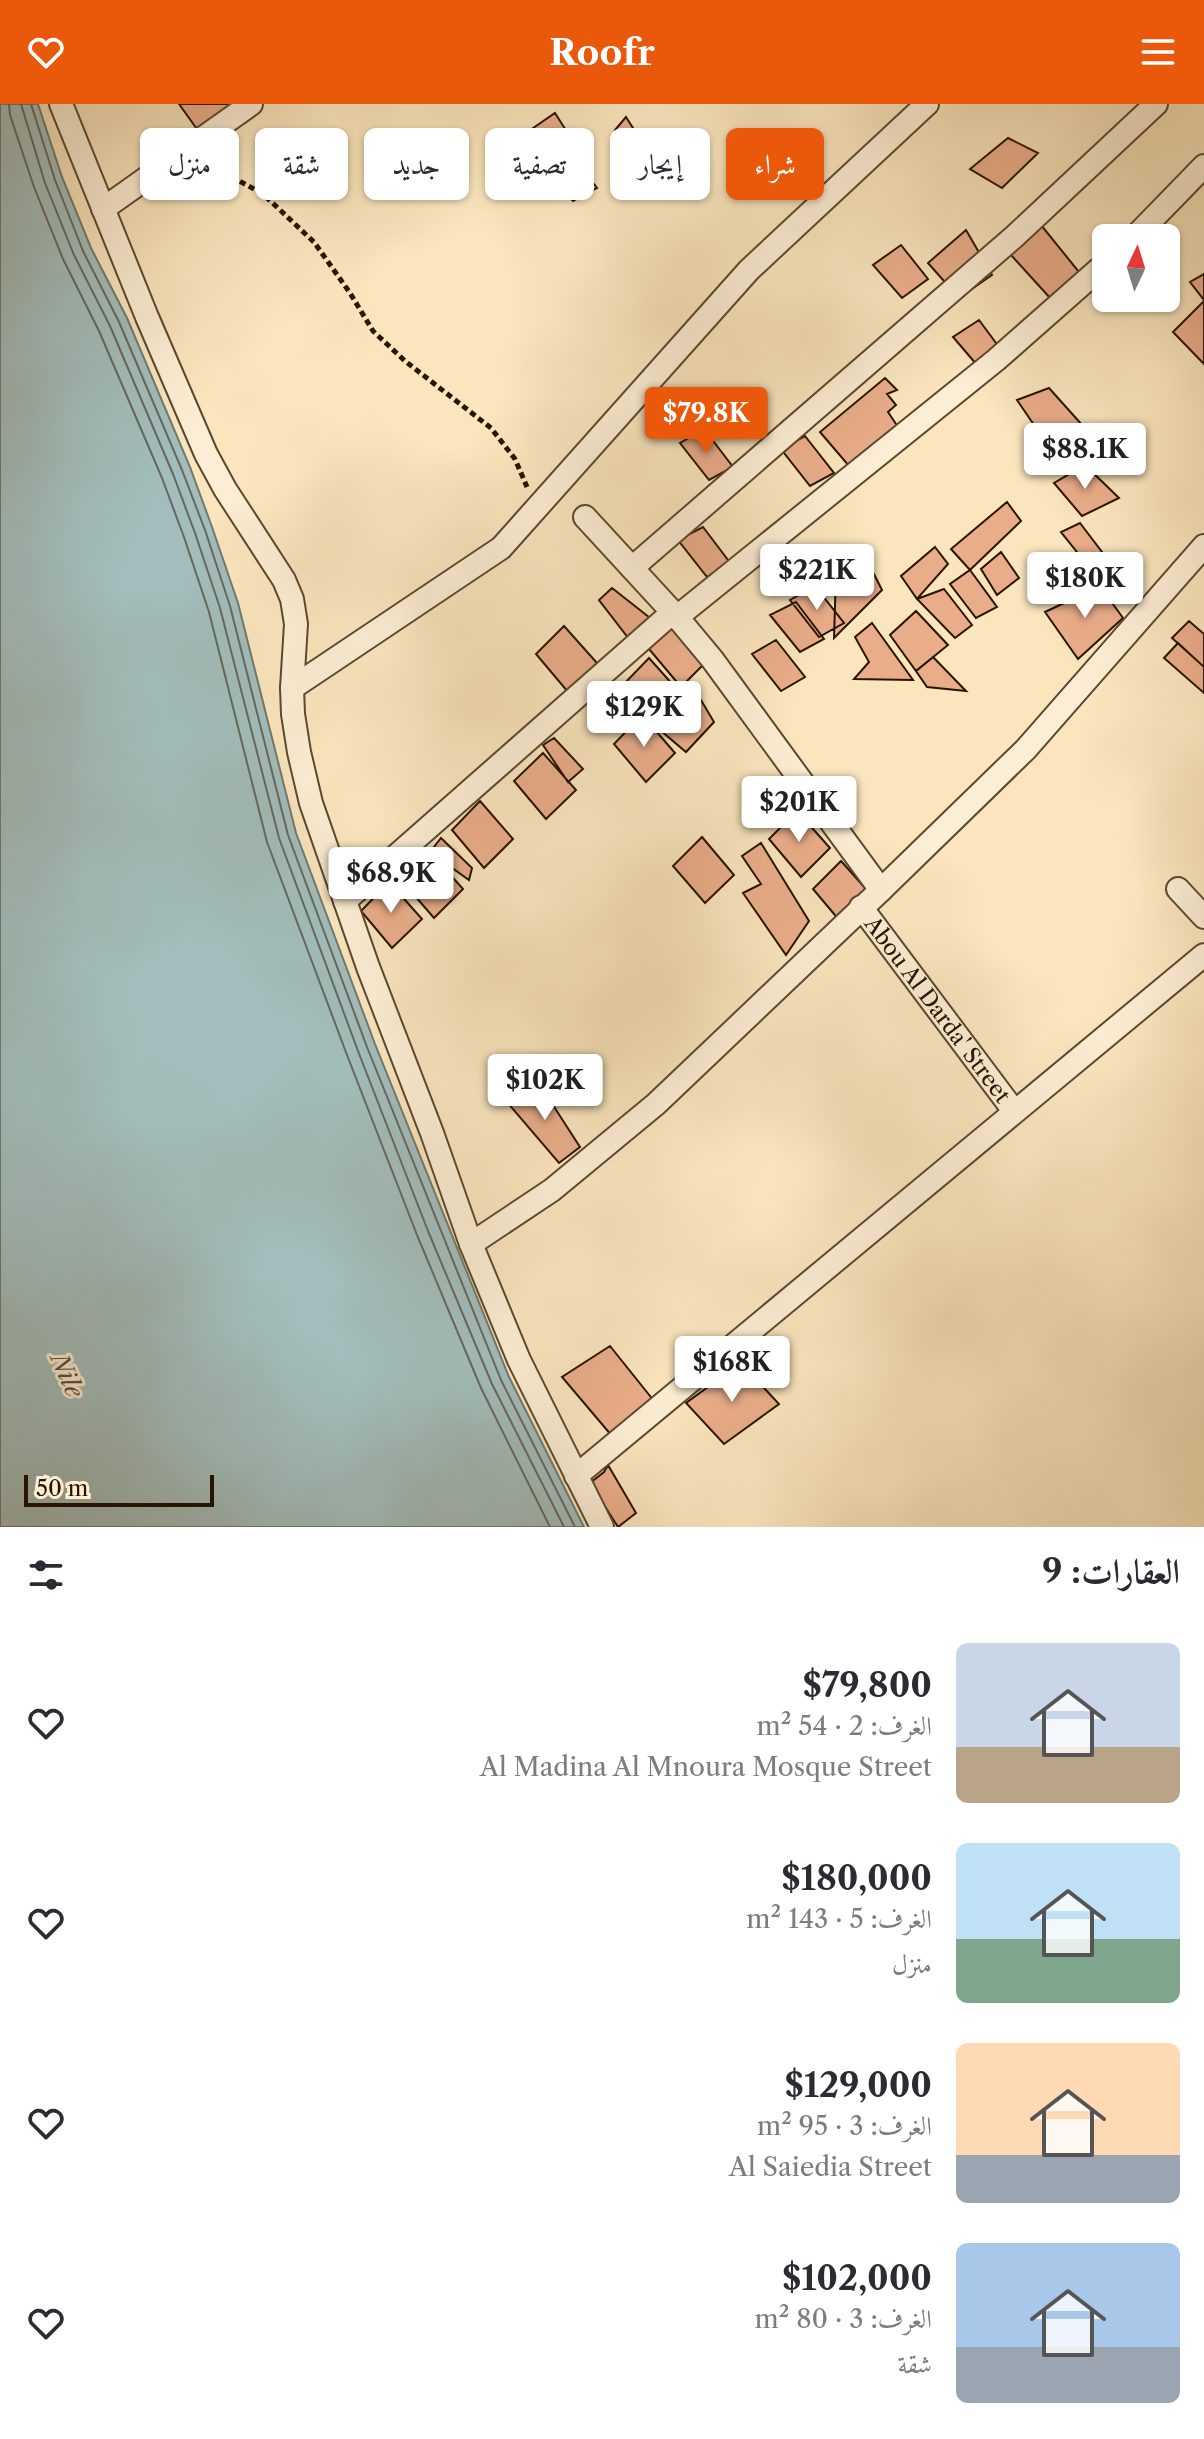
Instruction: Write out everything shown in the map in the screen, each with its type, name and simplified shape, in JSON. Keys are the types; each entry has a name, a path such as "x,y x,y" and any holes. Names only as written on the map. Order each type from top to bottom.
{"street":[{"path":"61,104 206,454 284,580 292,599 296,624 292,688 299,752 311,803 471,1244 519,1360 602,1527"},
{"path":"218,128 251,104"},
{"path":"292,688 501,548 749,270 927,104"},
{"path":"632,568 1015,236 1156,104"},
{"path":"1148,224 1204,166"},
{"path":"103,209 140,183"},
{"path":"345,901 675,614 996,360 1092,275"},
{"path":"585,517 675,614 712,659 881,890"},
{"path":"471,1244 552,1190 656,1104 881,890 1026,749 1204,546"},
{"path":"1178,889 1204,917"},
{"name":"Abou Al Darda' Street","path":"861,907 1014,1111"},
{"path":"576,1476 1204,955"}],"path":[{"path":"239,181 263,194 314,242 373,331 405,361 491,428 515,459 538,510"}],"water":[{"name":"Nile","path":"0,104 38,104 62,177 91,248 127,318 190,467 238,603 296,833 375,1044 509,1377 584,1527 0,1527"}],"building":[{"path":"179,104 244,104 205,128 196,128"},
{"path":"555,113 564,128 533,128"},
{"path":"626,117 633,128 617,128"},
{"path":"1008,138 1038,153 1002,188 970,169"},
{"path":"1041,225 1079,272 1051,299 1011,255"},
{"path":"966,230 992,275 959,298 928,263"},
{"path":"901,245 928,279 902,298 873,265"},
{"path":"1204,274 1204,300 1190,282"},
{"path":"1204,301 1204,364 1173,332"},
{"path":"979,320 999,347 977,365 953,337"},
{"path":"885,378 897,390 887,394 896,405 888,412 900,430 849,466 820,432"},
{"path":"1049,388 1083,426 1047,444 1017,400"},
{"path":"704,429 733,467 709,480 680,443"},
{"path":"805,436 834,473 810,486 781,449"},
{"path":"1085,465 1119,498 1082,516 1054,483"},
{"path":"1007,502 1021,521 970,570 951,549"},
{"path":"1080,523 1102,552 1089,567 1061,532"},
{"path":"703,527 731,564 707,577 678,540"},
{"path":"935,547 948,564 917,599 901,576"},
{"path":"1001,552 1019,578 997,595 981,569"},
{"path":"865,556 882,590 834,638 836,573"},
{"path":"970,570 997,607 976,618 950,584"},
{"path":"815,586 844,623 819,637 790,600"},
{"path":"1100,586 1123,618 1078,659 1045,612"},
{"path":"612,588 659,625 629,639 599,600"},
{"path":"944,589 972,625 955,638 917,599"},
{"path":"796,602 824,639 800,652 770,615"},
{"path":"916,611 948,645 916,671 890,635"},
{"path":"677,621 710,658 681,687 649,649"},
{"path":"1189,621 1204,634 1204,667 1172,638"},
{"path":"872,623 913,680 854,679 869,662 855,637"},
{"path":"564,626 597,663 568,692 536,654"},
{"path":"776,640 805,677 781,691 752,654"},
{"path":"1178,643 1204,667 1204,693 1164,658"},
{"path":"933,657 966,691 927,687 916,671"},
{"path":"649,658 682,695 653,724 621,687"},
{"path":"698,695 714,722 686,752 653,724"},
{"path":"642,715 675,753 646,782 614,744"},
{"path":"554,738 583,769 568,782 543,745"},
{"path":"543,753 576,790 546,819 514,781"},
{"path":"480,801 513,839 484,868 452,830"},
{"path":"797,811 830,848 801,877 769,839"},
{"path":"702,837 734,875 705,903 673,866"},
{"path":"441,838 472,868 469,880 430,852"},
{"path":"761,843 809,921 786,955 743,893 761,884 742,856"},
{"path":"430,852 463,889 434,918 402,881"},
{"path":"841,861 874,898 845,927 813,889"},
{"path":"389,882 422,919 392,948 361,911"},
{"path":"538,1082 580,1147 559,1163 507,1102"},
{"path":"610,1346 654,1401 612,1436 562,1377"},
{"path":"741,1363 779,1404 724,1444 686,1403"},
{"path":"608,1465 636,1513 618,1527 590,1483"}]}
